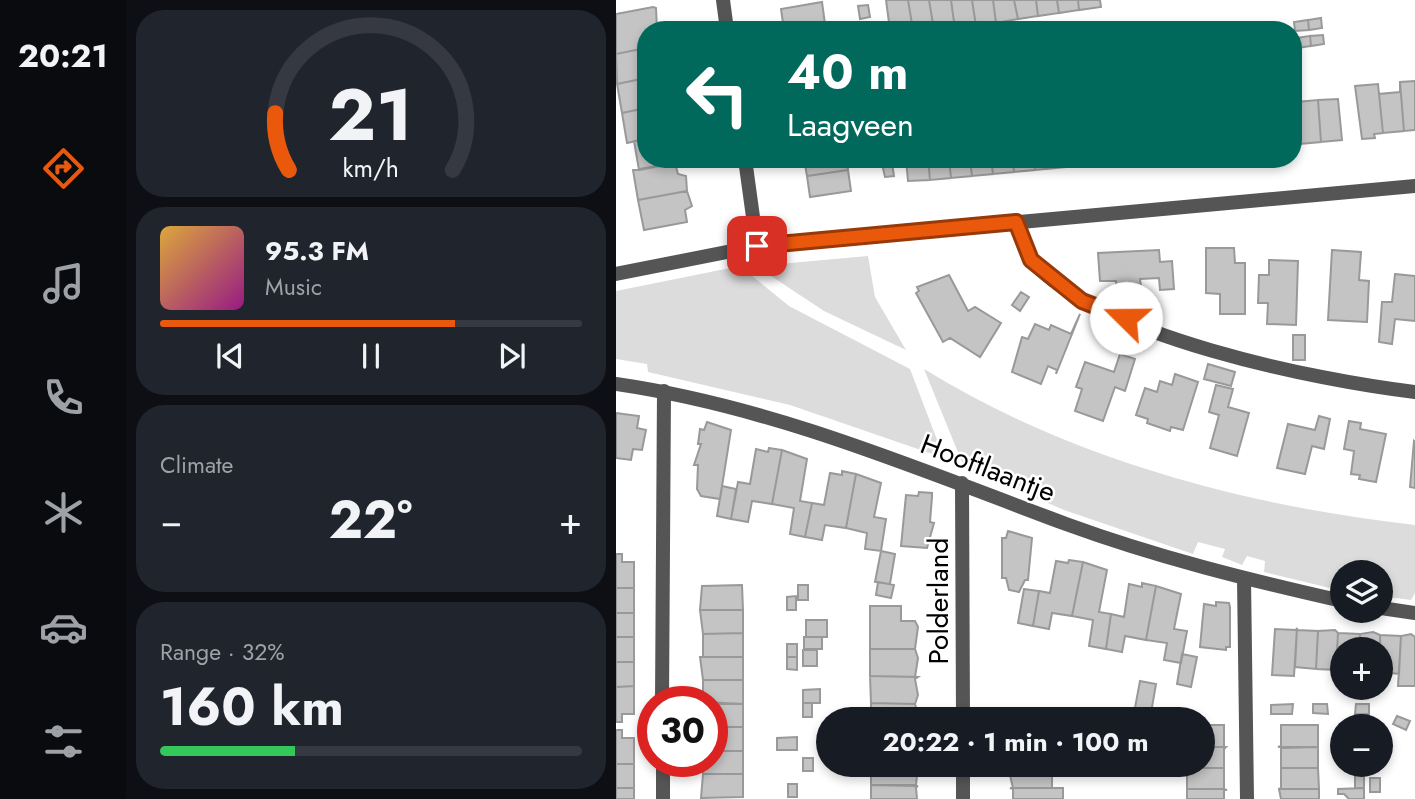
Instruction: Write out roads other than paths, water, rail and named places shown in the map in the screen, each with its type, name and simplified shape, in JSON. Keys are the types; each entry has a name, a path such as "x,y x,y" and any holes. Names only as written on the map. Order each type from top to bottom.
{"street":[{"path":"723,0 726,21"},
{"path":"746,168 757,246"},
{"path":"616,274 757,246 1415,186"},
{"path":"1016,222 1031,260 1082,301 1193,345 1316,377 1415,392"},
{"name":"Hooftlaantje","path":"616,384 722,404 852,442 1067,524 1244,579 1330,598"},
{"path":"663,686 664,391"},
{"name":"Polderland","path":"962,483 962,707"},
{"path":"1244,579 1247,799"},
{"path":"1393,610 1415,613"},
{"path":"663,777 663,799"},
{"path":"963,777 963,799"}]}
